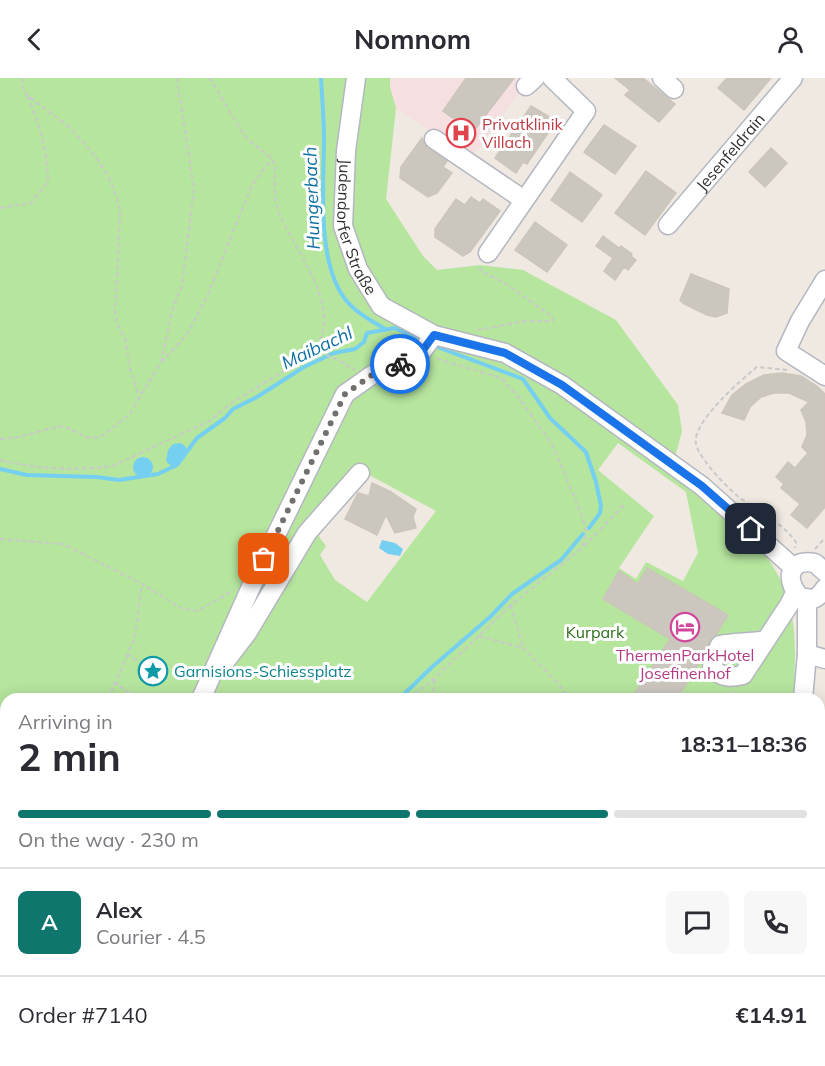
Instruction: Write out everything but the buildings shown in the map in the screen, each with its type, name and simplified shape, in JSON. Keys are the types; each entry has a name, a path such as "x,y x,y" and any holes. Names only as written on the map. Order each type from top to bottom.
{"street":[{"name":"Judendorfer Straße","path":"356,78 346,151 343,226 357,269 381,306 427,344 505,353 562,385 702,486 794,568"},
{"path":"488,253 586,111 552,78"},
{"name":"Jesenfeldrain","path":"668,225 793,78"},
{"path":"434,139 524,200"},
{"path":"825,280 800,321 786,351 825,376"},
{"path":"203,693 255,578 345,394 372,375 427,344"},
{"path":"204,693 247,633 307,533 360,473"},
{"path":"803,693 807,654 798,598 790,583 791,573 794,568 804,562 821,562"},
{"path":"766,640 746,644 720,645 712,667 718,674 732,678 743,675 798,598 818,595 825,588"},
{"path":"807,654 825,659"}],"path":[{"path":"0,208 31,203 48,182 46,151 40,128 23,88 22,78"},
{"path":"161,362 172,311 182,285 194,190 177,78"},
{"path":"0,460 19,465 96,468 113,466 209,421 231,404 315,350 324,327 324,314 318,289 278,209 273,158 259,150 245,136 209,78"},
{"path":"28,96 60,120 84,145 115,189 120,215 115,314 126,341 130,371 139,397"},
{"path":"0,439 19,437 60,426 88,438 100,437 129,415 161,362 187,335 208,294 252,184 273,158"},
{"path":"477,331 526,321 553,321 554,317 503,282 481,271 479,265 488,253"},
{"path":"427,344 501,378 519,398 552,444 585,526 586,534 582,548"},
{"path":"315,350 352,369 372,375"},
{"path":"794,549 796,542 792,535 773,518 738,497 711,469 696,443 697,433 711,412 730,390 757,367 795,372"},
{"path":"416,693 435,678 511,605 582,548 625,504"},
{"path":"821,562 825,538"},
{"path":"0,539 63,544 142,584 181,608 196,611 255,578"},
{"path":"110,693 135,637 142,584"},
{"path":"511,605 523,648 565,693"},
{"path":"479,636 523,648"},
{"path":"127,654 150,670"},
{"path":"433,693 435,678"},
{"path":"114,682 130,693"},
{"path":"825,877 825,882"}],"shaded area":[{"name":"Privatklinik Villach","path":"390,78 529,78 471,158 396,108"}],"green space":[{"name":"Kurpark","path":"0,78 390,78 396,108 386,199 423,256 437,270 480,265 523,270 616,320 678,405 682,431 672,468 744,530 774,567 791,611 795,666 793,693 0,693","holes":["618,443 686,492 698,553 683,581 646,562 636,579 619,568 654,516 598,470","358,469 436,511 367,602 335,580 320,555 326,546 313,520"]}],"water":[{"path":"181,443 186,447 184,456 172,467 166,461 168,450 173,444"},
{"path":"143,457 150,460 153,467 150,474 143,477 136,474 133,467 136,460"},
{"path":"382,540 395,543 403,549 400,556 388,554 379,548"}],"waterway":[{"name":"Hungerbach","path":"321,78 324,130 323,199 329,264 336,283 349,304 363,316 385,329"},
{"name":"Maibachl","path":"0,469 27,475 97,477 119,480 158,474 177,465 197,438 225,418 233,409 257,397 304,367 334,353 355,349 364,342 367,333 395,328 423,341"},
{"name":"Maibachl","path":"432,345 523,379 550,418 586,452 601,506 600,513 589,528"},
{"name":"Maibachl","path":"405,693 490,617 512,594 561,560 583,534"}],"way so far":[{"path":"264,559 345,394 372,375 400,364"}],"place":[{"name":"Privatklinik Villach","path":"461,133"},
{"name":"ThermenParkHotel Josefinenhof","path":"685,627"},
{"name":"Garnisions-Schiessplatz","path":"153,671"}],"route":[{"path":"400,364 420,354 434,335 505,353 562,385 702,486 751,529"}]}
